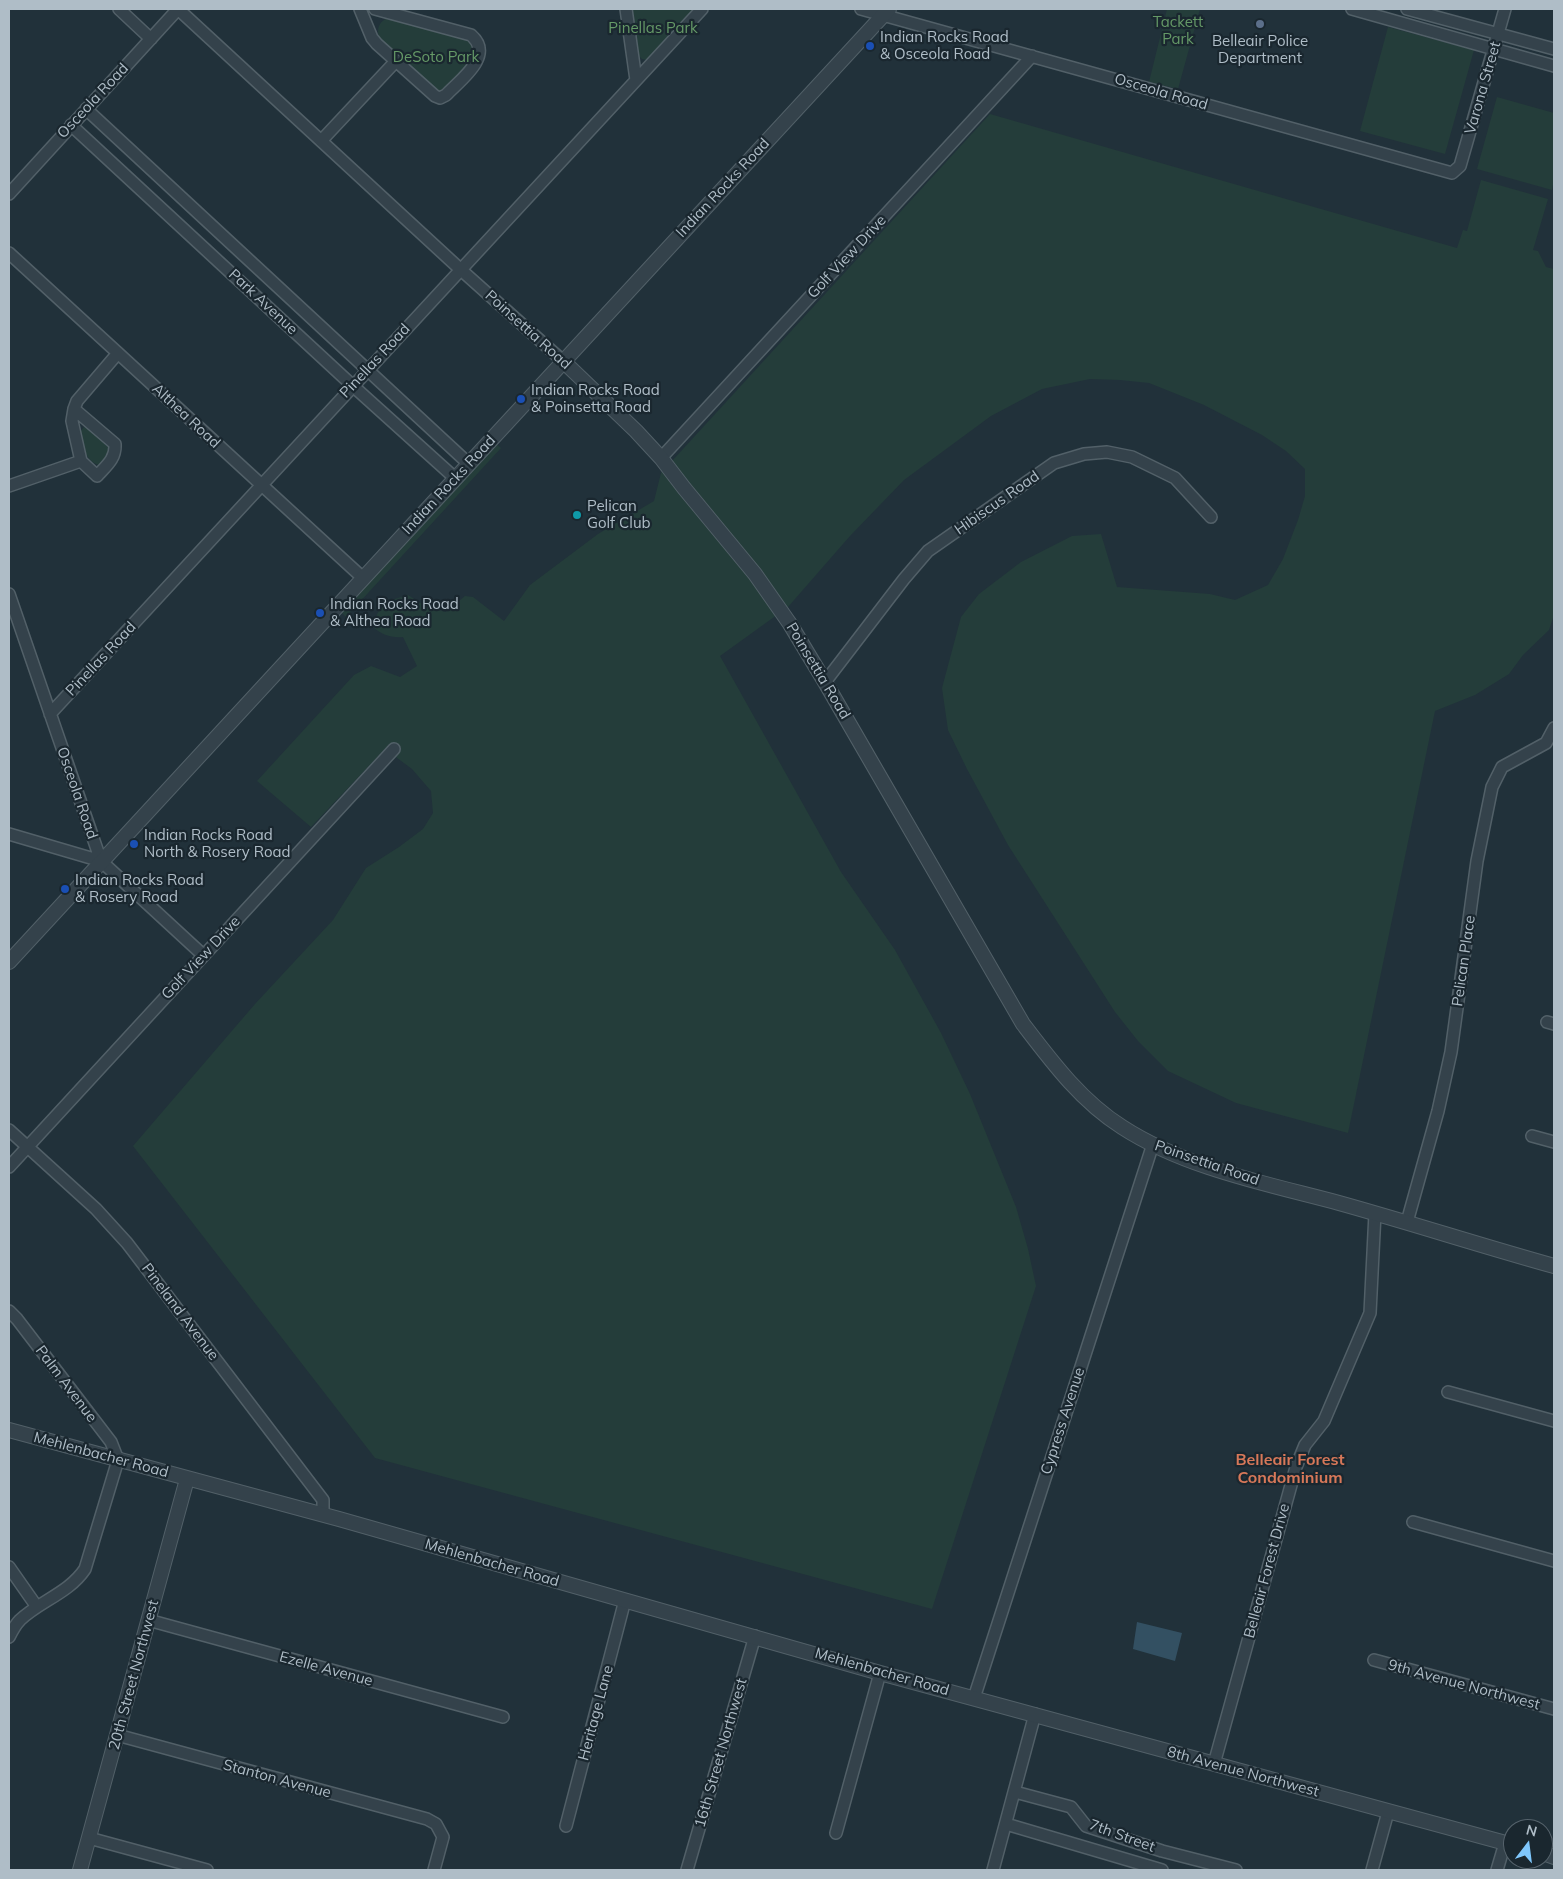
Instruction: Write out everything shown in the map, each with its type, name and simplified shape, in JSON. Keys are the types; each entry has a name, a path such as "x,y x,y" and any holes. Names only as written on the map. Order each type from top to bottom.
{"street":[{"path":"119,9 151,39"},
{"name":"Osceola Road","path":"9,194 178,9"},
{"name":"Poinsettia Road","path":"178,9 460,270 563,361 636,431 661,458 755,574 790,624 1023,1024 1052,1063 1092,1104 1122,1127 1153,1144 1230,1173 1407,1222 1554,1266"},
{"path":"360,9 372,38 435,96 440,98 446,95 478,61 481,47 478,40 471,35 375,9"},
{"path":"626,9 636,80"},
{"name":"Pinellas Road","path":"50,714 702,9"},
{"name":"Osceola Road","path":"861,9 886,12 1032,56 1452,173 1460,166"},
{"path":"1352,9 1554,66"},
{"path":"1407,9 1554,49"},
{"name":"Varona Street","path":"1460,166 1505,9"},
{"name":"Indian Rocks Road","path":"9,962 886,12"},
{"name":"Golf View Drive","path":"661,458 1032,56"},
{"path":"321,141 396,62"},
{"name":"Park Avenue","path":"86,109 469,464"},
{"name":"Park Avenue","path":"71,125 455,478"},
{"name":"Althea Road","path":"9,253 363,578"},
{"path":"74,409 114,444 116,452 112,460 97,476 81,461 72,421 74,409 77,401 118,353"},
{"name":"Hibiscus Road","path":"825,682 904,579 928,551 1054,463 1084,454 1107,452 1132,457 1175,478 1211,517"},
{"path":"9,486 81,461"},
{"name":"Osceola Road","path":"9,594 101,861 203,955"},
{"name":"Pelican Place","path":"1407,1222 1438,1111 1451,1052 1477,861 1492,787 1502,767 1546,743 1554,728"},
{"name":"Golf View Drive","path":"9,1167 394,749"},
{"path":"9,834 101,861"},
{"name":"Pineland Avenue","path":"9,1130 96,1209 127,1242 323,1500 323,1515"},
{"path":"1532,1136 1554,1142"},
{"name":"Cypress Avenue","path":"974,1698 1153,1144"},
{"name":"Belleair Forest Drive","path":"1214,1764 1296,1467 1305,1445 1324,1421 1370,1313 1375,1213"},
{"name":"Palm Avenue","path":"9,1311 110,1442 118,1460"},
{"path":"1448,1392 1554,1421"},
{"name":"Mehlenbacher Road","path":"9,1430 323,1515 974,1698"},
{"path":"9,1637 21,1619 69,1586 79,1578 85,1569 118,1460"},
{"name":"20th Street Northwest","path":"80,1870 187,1479"},
{"path":"1413,1522 1554,1561"},
{"path":"9,1567 37,1607"},
{"name":"Heritage Lane","path":"566,1826 625,1600"},
{"name":"Ezelle Avenue","path":"148,1620 504,1717"},
{"name":"16th Street Northwest","path":"687,1870 754,1636"},
{"name":"9th Avenue Northwest","path":"1374,1660 1554,1709"},
{"path":"836,1833 880,1672"},
{"name":"8th Avenue Northwest","path":"974,1698 1503,1842"},
{"path":"993,1870 1035,1714"},
{"name":"Stanton Avenue","path":"117,1735 417,1817 436,1824 443,1837 434,1870"},
{"name":"7th Street","path":"1015,1792 1072,1807 1086,1826 1162,1850 1236,1870"},
{"path":"1372,1870 1388,1812"},
{"name":"7th Street","path":"1006,1824 1162,1870"},
{"path":"89,1838 207,1870"},
{"path":"1497,1870 1503,1857"}],"green space":[{"name":"Pinellas Park","path":"631,9 695,9 652,57 647,60 642,59 638,55"},
{"name":"Tackett Park","path":"1167,9 1200,9 1178,89 1149,82"},
{"name":"DeSoto Park","path":"392,16 470,38 477,55 444,91 435,91 382,43 378,34 380,24"},
{"path":"1388,27 1474,50 1445,154 1360,131"},
{"path":"1497,97 1554,113 1554,180 1552,190 1477,169"},
{"path":"990,114 1457,248 1463,230 1467,231 1481,180 1548,199 1533,250 1538,251 1546,267 1554,269 1554,615 1549,630 1523,655 1509,674 1475,695 1435,711 1348,1133 1236,1103 1168,1071 1138,1041 1115,1012 1008,845 948,730 942,688 961,617 979,594 1021,562 1072,536 1101,534 1117,587 1210,594 1235,600 1268,585 1283,559 1305,496 1305,469 1286,451 1262,435 1204,405 1149,383 1090,379 1042,389 991,416 904,480 850,536 788,607 720,656 841,872 895,950 941,1033 970,1094 1016,1207 1028,1249 1036,1286 932,1609 375,1458 133,1146 255,1004 333,920 366,868 423,829 433,813 431,791 412,769 385,749 311,827 257,781 354,675 371,666 400,677 417,666 403,637 387,635 373,627 377,613 395,599 408,595 425,606 446,612 465,596 473,597 504,621 530,585 598,534 654,501 661,473"},
{"path":"84,427 92,430 110,449 104,462 100,465 91,461 86,453 79,433"},
{"path":"495,443 501,448 346,617 340,611"}],"water":[{"path":"1137,1622 1182,1633 1175,1661 1133,1649"}],"place":[{"name":"Belleair Police Department","path":"1260,24"},
{"name":"Indian Rocks Road & Osceola Road","path":"870,46"},
{"name":"Indian Rocks Road & Poinsetta Road","path":"521,399"},
{"name":"Pelican Golf Club","path":"577,515"},
{"name":"Indian Rocks Road & Althea Road","path":"320,613"},
{"name":"Indian Rocks Road North & Rosery Road","path":"134,844"},
{"name":"Indian Rocks Road & Rosery Road","path":"65,889"}],"district":[{"name":"Belleair Forest Condominium","path":"1290,1469"}]}
